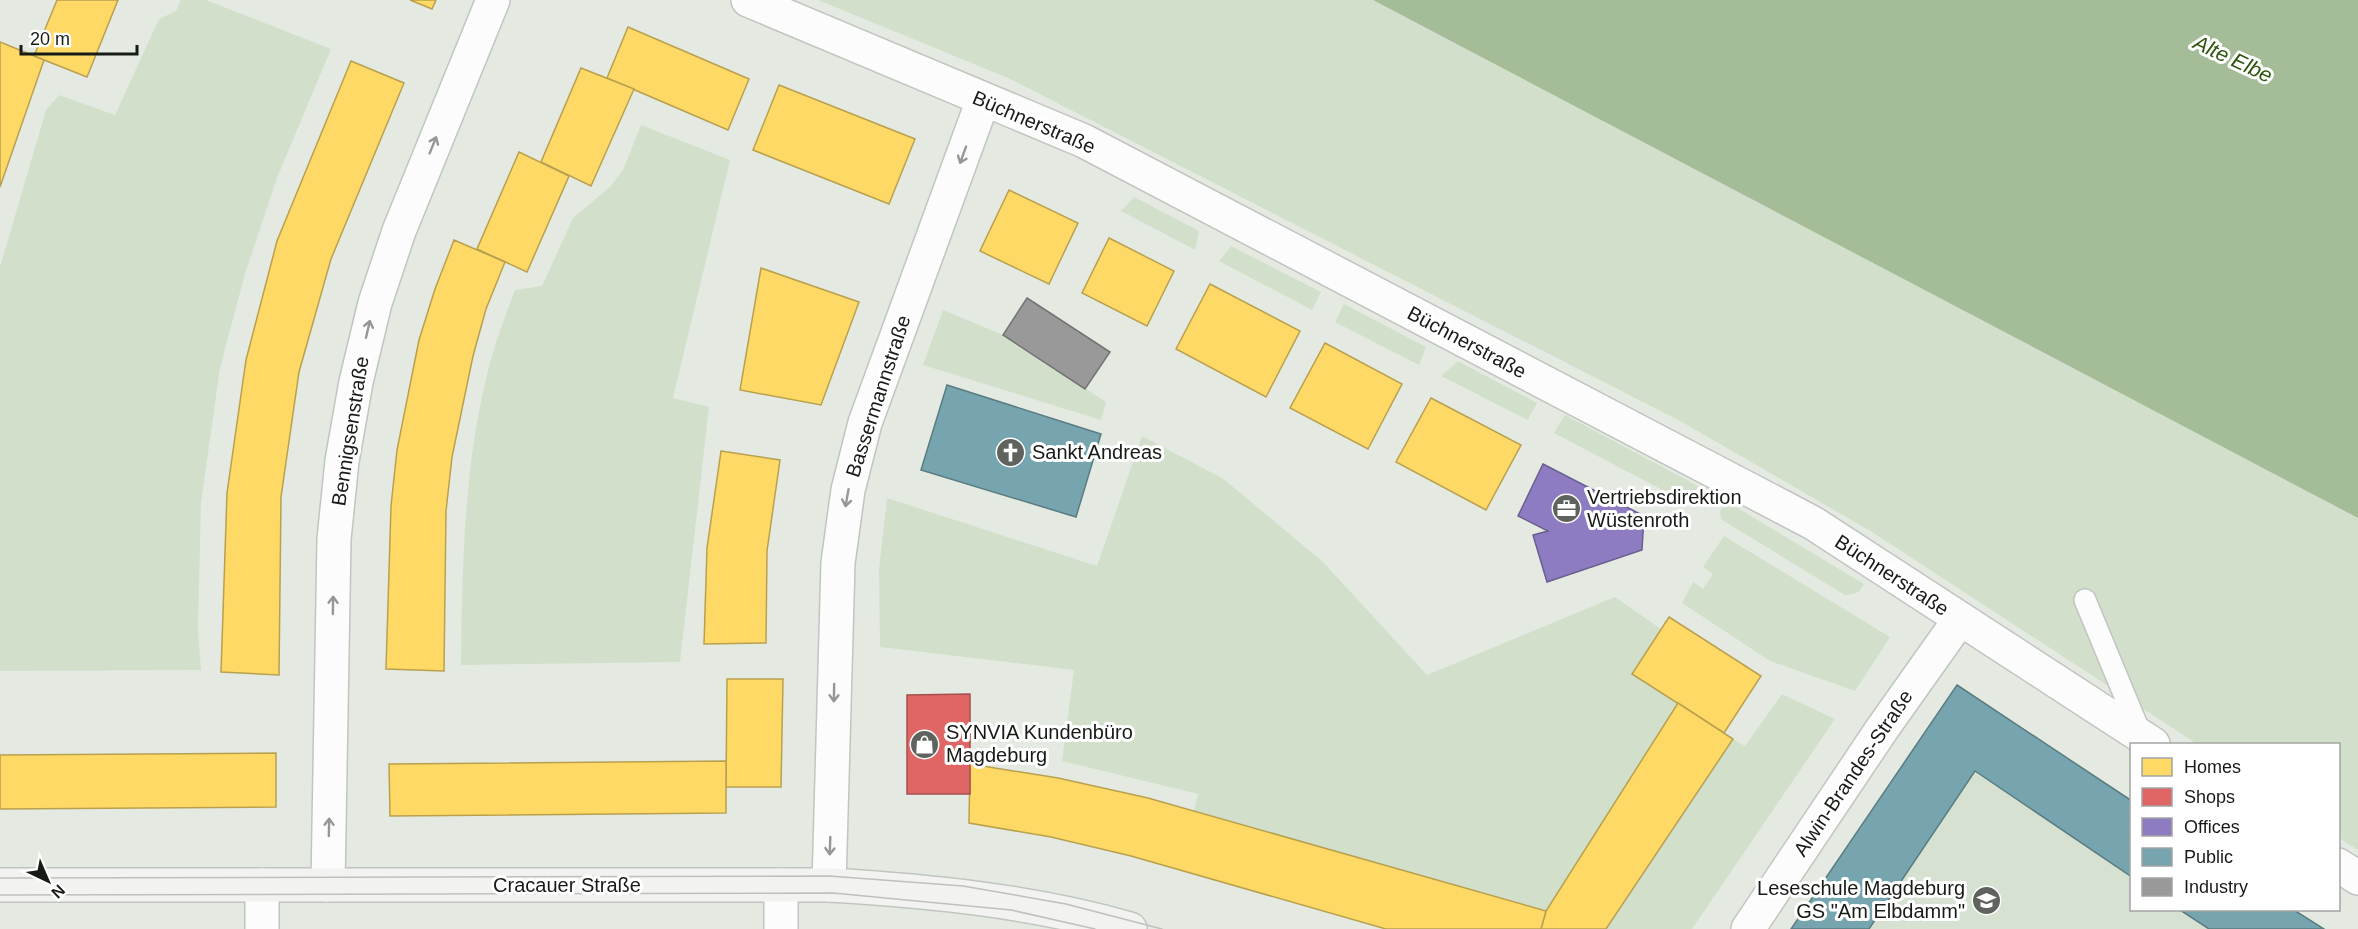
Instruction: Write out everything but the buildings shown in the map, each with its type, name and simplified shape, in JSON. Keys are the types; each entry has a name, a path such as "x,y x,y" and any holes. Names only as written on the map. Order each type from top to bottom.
{"main road":[{"name":"Cracauer Straße","path":"0,885 829,885 964,896 1055,912 1130,929"}],"street":[{"name":"Bennigsenstraße","path":"328,885 334,539 342,461 356,382 375,303 399,231 493,0"},
{"name":"Büchnerstraße","path":"748,0 1084,141 1813,524 2147,741"},
{"name":"Bassermannstraße","path":"829,885 838,563 848,490 865,423 983,100"},
{"name":"Alwin-Brandes-Straße","path":"1748,929 1959,619"},
{"path":"2340,866 2358,878"},
{"path":"262,885 262,929"},
{"path":"781,885 781,929"}],"lane":[{"path":"2085,600 2147,741"}],"shaded area":[{"path":"181,0 206,0 331,49 277,178 245,274 220,368 201,503 198,629 201,670 0,671 0,267 46,110 59,95 115,115 159,19 176,11"},
{"path":"818,0 1373,0 2358,518 2358,850 2340,839 2340,743 2195,743 1872,532 1682,422 1008,78"},
{"path":"641,125 730,160 673,398 709,407 680,662 461,665 462,588 470,473 482,397 496,342 515,290 542,286 573,218 610,187 623,170"},
{"path":"1134,197 1199,231 1195,250 1121,211"},
{"path":"1231,246 1321,292 1312,310 1219,261"},
{"path":"1344,304 1426,347 1419,365 1335,322"},
{"path":"943,310 1003,335 1106,402 1101,420 923,365"},
{"path":"1458,361 1537,403 1528,420 1441,376"},
{"path":"1565,415 1698,486 1689,504 1554,433"},
{"path":"1142,436 1222,478 1324,563 1427,675 1615,597 1661,629 1632,674 1678,703 1546,911 1194,811 1198,794 1062,761 1074,670 880,647 879,569 887,498 1097,566"},
{"path":"1726,501 1864,584 1861,590 1845,595 1722,520 1721,510"},
{"path":"1724,536 1890,637 1855,691 1770,661 1682,603 1693,582 1703,589 1713,574 1703,567"},
{"path":"1957,685 2130,800 2130,911 2296,911 2324,929 1791,929"},
{"path":"1782,694 1835,719 1692,929 1606,929 1733,739 1745,746"}],"water":[{"name":"Alte Elbe","path":"1373,0 2358,0 2358,518"}],"tram line":[{"path":"0,878 829,876 963,886 1066,904 1162,929"},
{"path":"0,895 833,893 1011,910 1095,929"}],"place":[{"name":"Sankt Andreas","path":"1011,452"},
{"name":"Vertriebsdirektion Wüstenroth","path":"1566,509"},
{"name":"SYNVIA Kundenbüro Magdeburg","path":"925,744"},
{"name":"Leseschule Magdeburg GS \"Am Elbdamm\"","path":"1986,900"}]}
